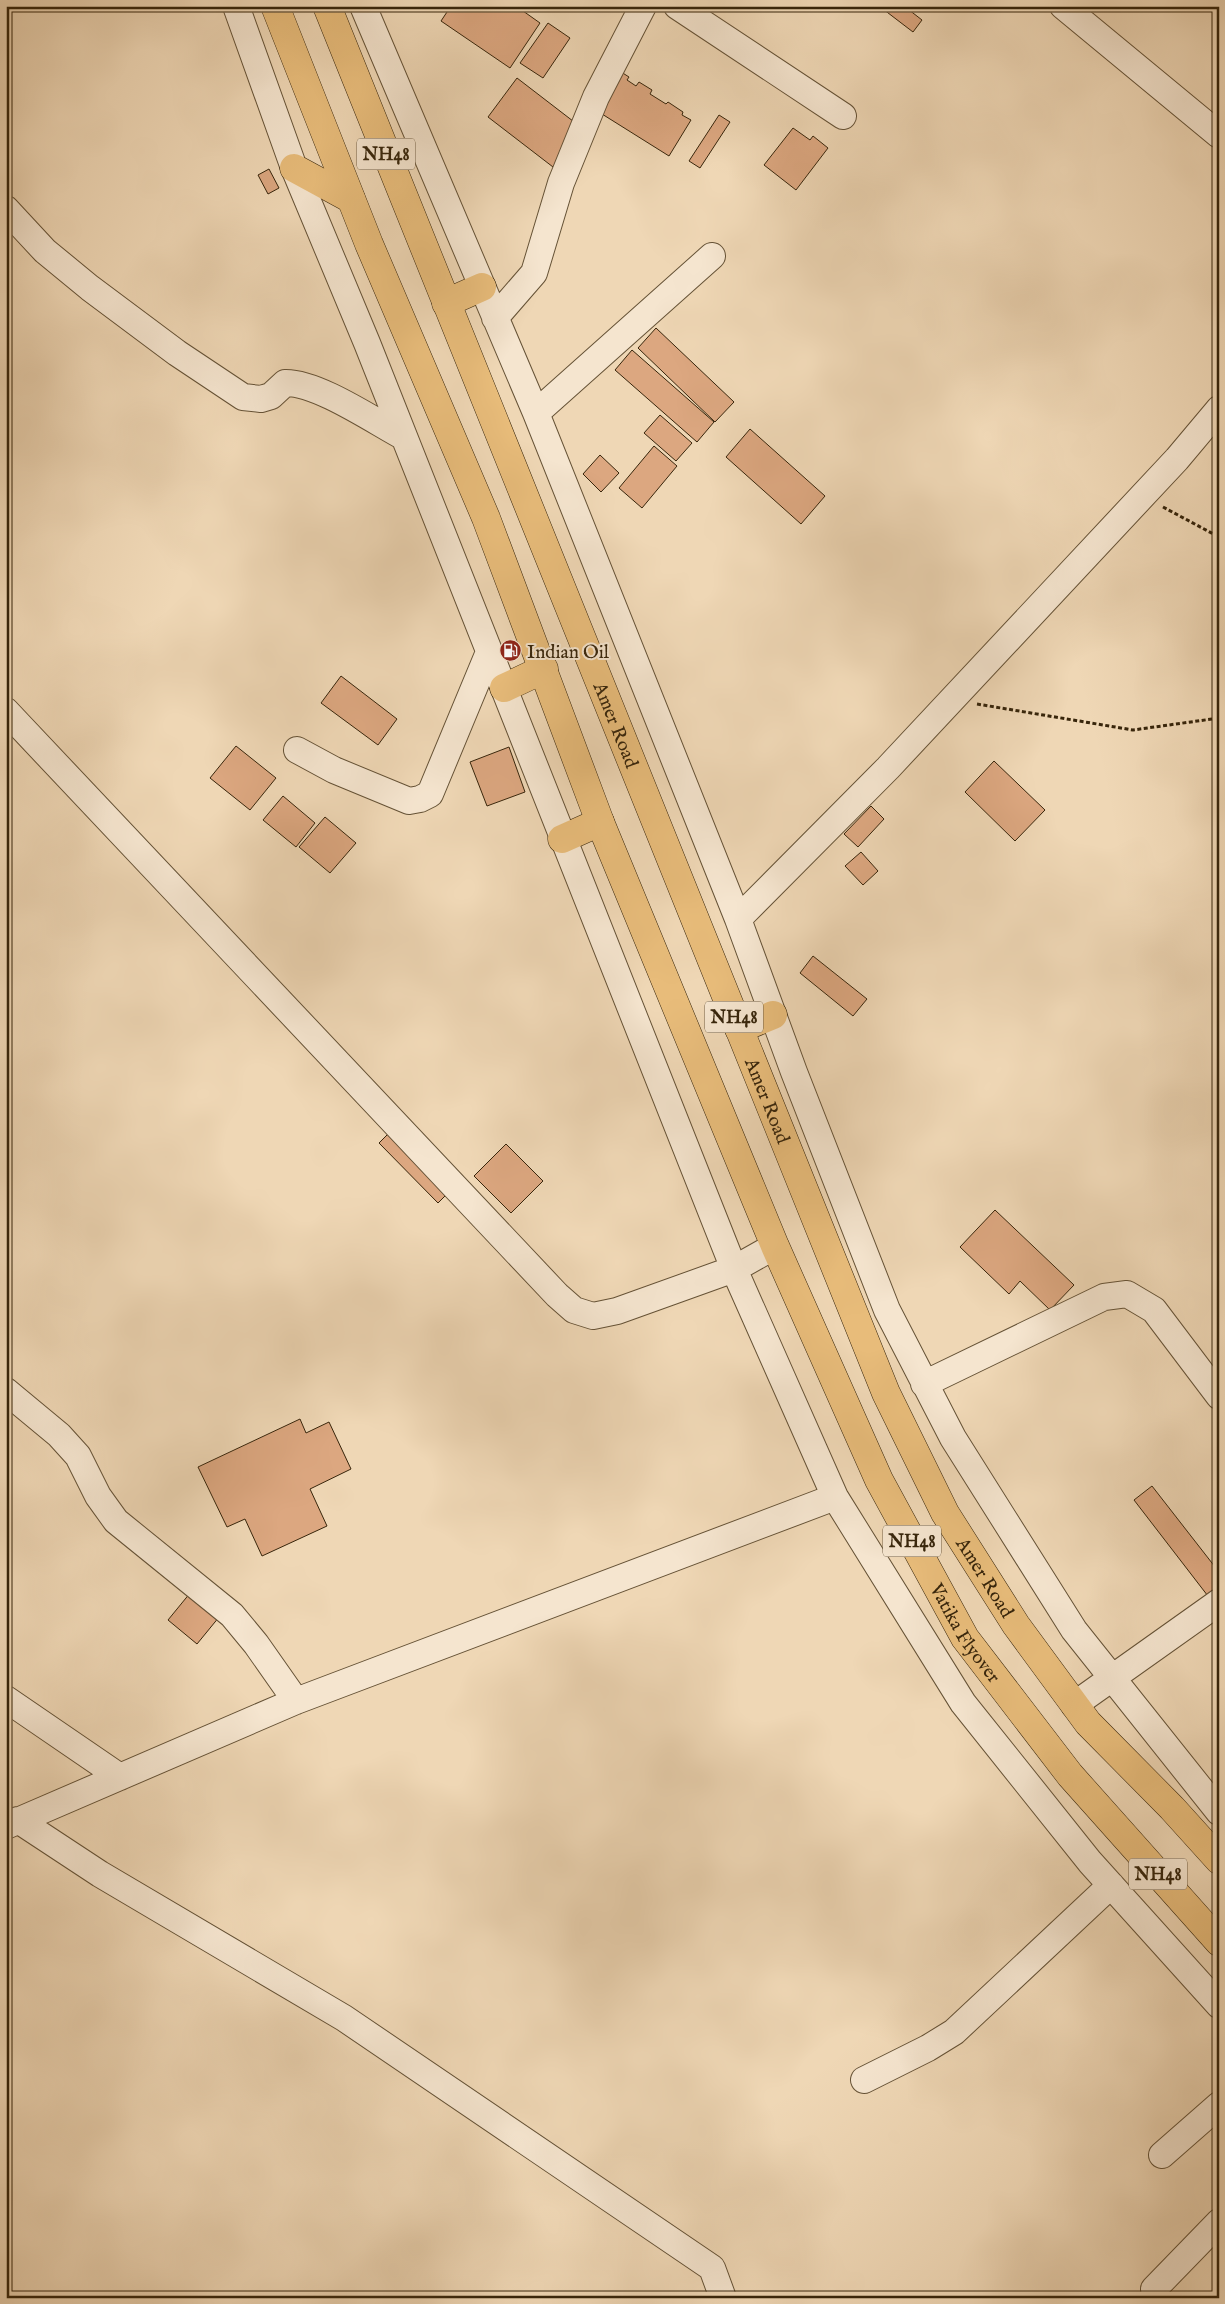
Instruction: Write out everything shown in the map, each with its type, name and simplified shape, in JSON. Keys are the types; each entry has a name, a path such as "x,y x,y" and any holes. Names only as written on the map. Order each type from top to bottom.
{"highway":[{"name":"NH48","path":"275,6 351,199 486,518 600,822 775,1246"},
{"name":"NH48","path":"327,6 446,303"},
{"path":"294,168 351,199"},
{"path":"446,303 482,287"},
{"name":"Amer Road","path":"446,303 886,1393 945,1512 1016,1624 1074,1705"},
{"path":"504,688 544,669"},
{"path":"562,839 600,822"},
{"path":"739,1029 773,1015"},
{"name":"Vatika Flyover","path":"775,1246 879,1480 965,1638 1070,1775 1219,1942"},
{"name":"NH48","path":"1074,1705 1088,1723 1219,1860"}],"street":[{"path":"236,6 294,168 490,652 562,839 734,1269 835,1497 963,1703 1111,1885 1219,2005"},
{"path":"363,6 536,413 738,919 887,1310 953,1438 1074,1630 1219,1812"},
{"path":"495,318 534,273 561,183 596,97 643,6"},
{"path":"676,6 843,116"},
{"path":"1063,6 1219,135"},
{"path":"6,210 45,251 90,288 177,353 243,397 261,399 271,396 285,383 298,383 320,392 404,437"},
{"path":"536,413 712,256"},
{"path":"738,919 888,768 1177,459 1219,409"},
{"path":"297,750 334,770 409,801 420,799 430,794 490,652"},
{"path":"6,711 557,1295 574,1310 593,1316 617,1311 734,1269 775,1246"},
{"path":"924,1384 1104,1297 1127,1294 1154,1310 1219,1396"},
{"path":"6,1391 59,1435 78,1456 98,1496 116,1521 232,1615 256,1644 296,1701"},
{"path":"12,1823 296,1701 835,1497"},
{"path":"1074,1705 1219,1602"},
{"path":"6,1699 120,1776"},
{"path":"12,1823 344,2018 712,2268 723,2298"},
{"path":"864,2080 928,2048 954,2032 1111,1885"},
{"path":"1162,2156 1219,2105"},
{"path":"1154,2289 1219,2222"}],"path":[{"path":"1142,496 1219,537"},
{"path":"951,700 1133,730 1219,718"}],"building":[{"path":"451,6 516,6 540,23 510,68 441,21"},
{"path":"879,6 904,6 922,20 913,32"},
{"path":"548,23 570,38 543,78 520,63"},
{"path":"618,70 629,77 627,80 636,86 639,82 652,90 650,94 666,104 668,102 683,112 682,115 691,120 669,156 594,109"},
{"path":"517,78 582,128 553,167 488,117"},
{"path":"719,115 730,122 700,168 689,161"},
{"path":"793,128 810,140 813,136 828,148 796,190 764,165"},
{"path":"269,169 279,188 268,194 258,175"},
{"path":"656,328 734,402 715,422 638,348"},
{"path":"632,350 714,422 697,442 615,370"},
{"path":"660,415 692,443 676,461 644,433"},
{"path":"750,429 825,496 801,524 726,457"},
{"path":"654,446 677,466 642,508 619,488"},
{"path":"600,455 619,473 601,492 583,474"},
{"path":"341,676 397,719 378,745 321,703"},
{"path":"236,746 276,778 250,810 210,778"},
{"path":"509,747 525,792 487,806 470,762"},
{"path":"994,761 1045,810 1015,841 965,792"},
{"path":"283,796 315,823 296,847 263,820"},
{"path":"871,806 884,819 858,847 844,834"},
{"path":"325,817 356,843 330,873 299,847"},
{"path":"861,852 878,871 863,885 845,866"},
{"path":"813,956 867,999 853,1016 800,973"},
{"path":"394,1128 453,1188 438,1203 379,1143"},
{"path":"506,1144 543,1181 511,1213 474,1176"},
{"path":"995,1210 1074,1285 1050,1310 1020,1281 1009,1294 960,1247"},
{"path":"300,1419 306,1433 329,1422 351,1469 310,1489 327,1526 262,1556 245,1519 227,1527 198,1467"},
{"path":"1152,1486 1219,1572 1219,1595 1211,1600 1134,1500"},
{"path":"195,1587 224,1611 197,1644 168,1620"}],"place":[{"name":"Indian Oil","path":"511,651"}]}
